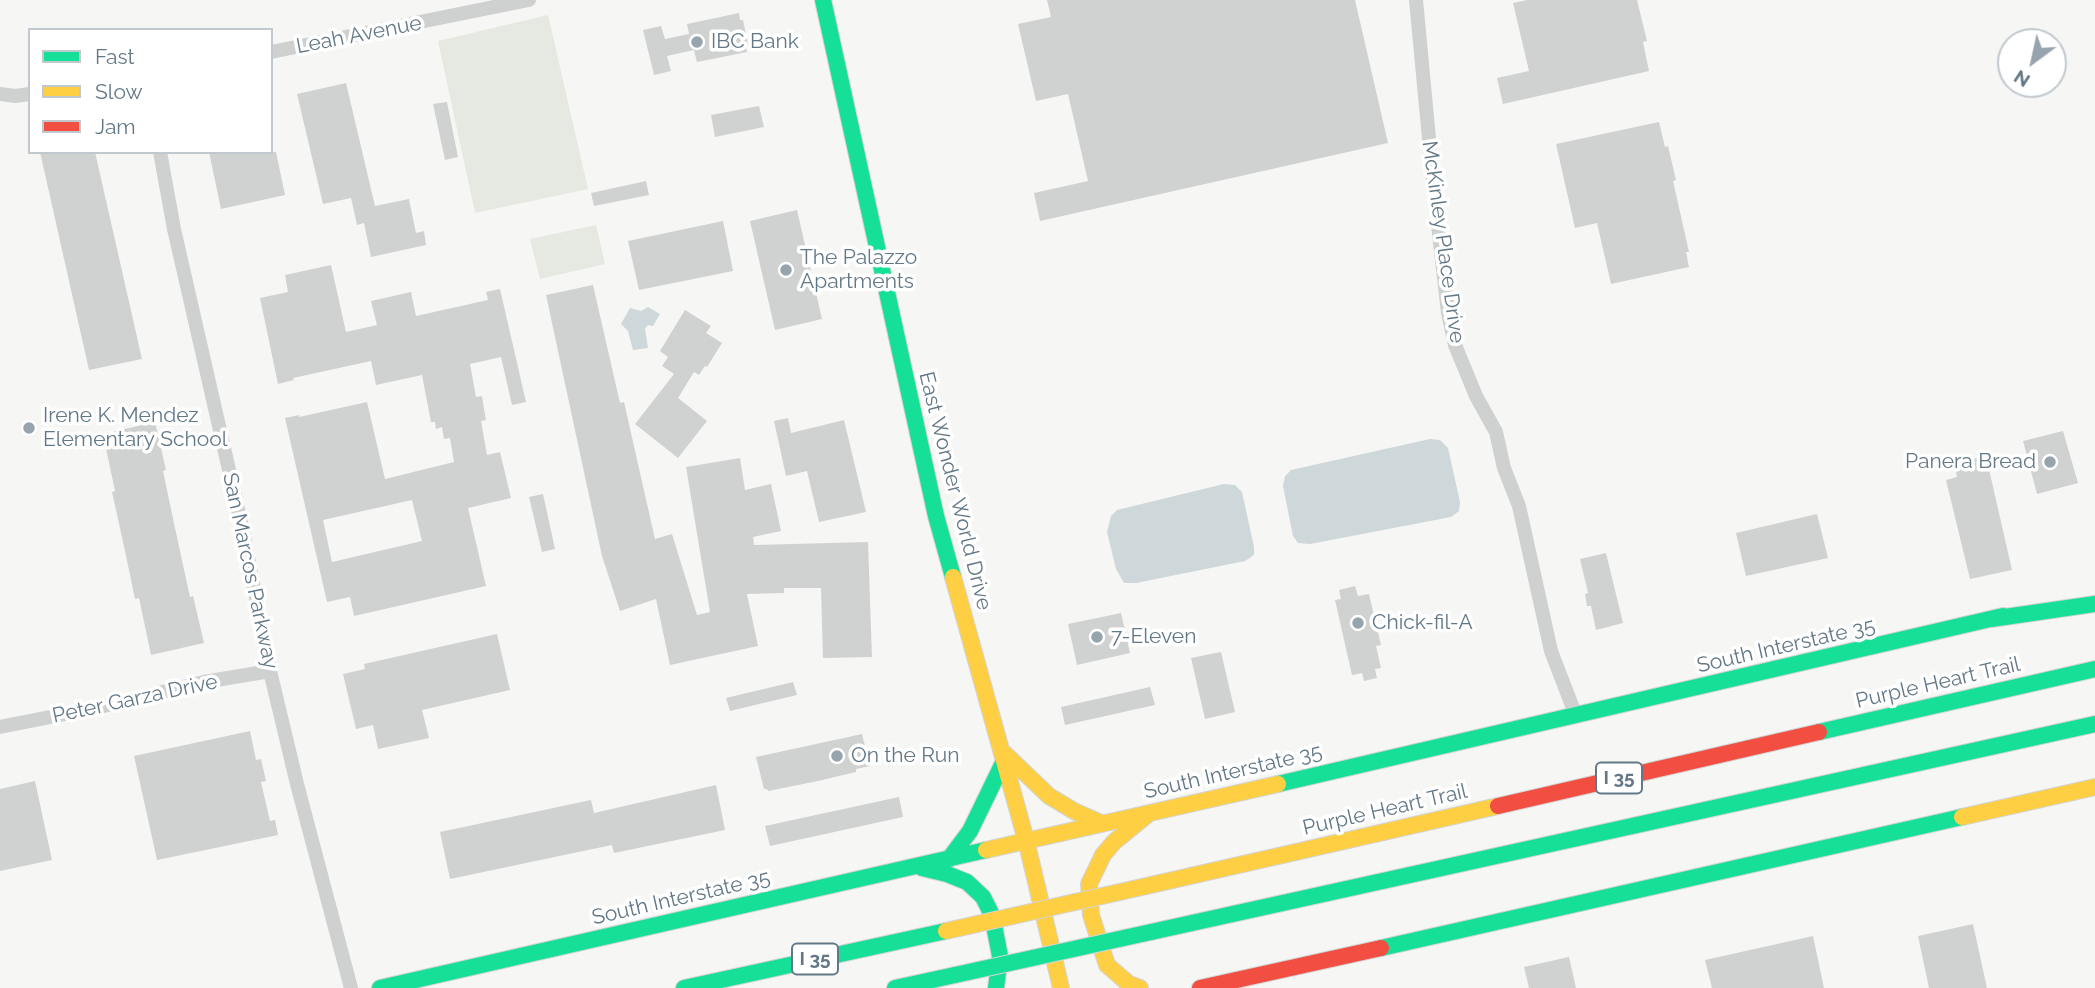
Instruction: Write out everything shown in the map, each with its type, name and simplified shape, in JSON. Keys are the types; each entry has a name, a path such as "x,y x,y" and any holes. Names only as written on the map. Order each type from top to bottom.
{"main road":[{"name":"East Wonder World Drive","path":"823,0 936,516 1026,840 1061,988"},
{"name":"South Interstate 35","path":"380,988 1576,716 2095,593"},
{"path":"1991,619 2095,604"},
{"name":"Purple Heart Trail","path":"684,988 1142,887 2095,669"},
{"name":"I 35","path":"895,988 2095,724"},
{"path":"949,859 970,831 1002,755 1049,796 1101,823"},
{"path":"1200,988 2095,787"},
{"path":"1140,988 1129,984 1107,965 1091,915 1089,884 1103,855 1114,842 1151,812"},
{"path":"916,867 967,882 983,897 992,915 1000,956 996,988"}],"street":[{"name":"Leah Avenue","path":"273,52 529,0"},
{"name":"McKinley Place Drive","path":"1416,0 1433,181 1448,313 1455,345 1476,396 1496,432 1504,468 1519,506 1551,652 1576,716"},
{"path":"0,94 28,94"},
{"name":"San Marcos Parkway","path":"160,154 174,229 243,531 270,671 351,988"},
{"name":"Peter Garza Drive","path":"0,727 270,671"}],"shaded area":[{"path":"548,15 588,189 475,213 438,41"},
{"path":"596,225 605,264 540,279 530,239"},
{"path":"648,307 660,314 653,326 648,325 645,329 648,348 633,350 628,331 621,324 630,308 641,311"},
{"path":"1430,439 1440,440 1448,448 1460,502 1459,511 1451,517 1310,544 1298,543 1293,536 1283,486 1285,476 1291,470"},
{"path":"1224,484 1235,485 1242,492 1254,555 1245,561 1136,583 1124,583 1116,569 1107,532 1111,516 1117,510"}],"building":[{"path":"1047,0 1355,0 1388,143 1040,221 1034,193 1088,181 1068,94 1036,101 1018,24 1051,17"},
{"path":"1527,0 1637,0 1647,41 1643,42 1649,71 1503,104 1497,78 1529,71 1513,3"},
{"name":"IBC Bank","path":"739,13 748,44 745,45 747,52 697,62 694,50 667,56 671,71 654,75 643,30 661,26 665,39 689,34 687,24"},
{"path":"346,83 375,206 409,199 416,233 424,231 426,245 371,257 364,223 357,225 351,198 323,204 297,94"},
{"path":"447,102 458,157 445,160 433,104"},
{"path":"759,106 764,127 715,137 711,115"},
{"path":"1659,122 1676,180 1673,181 1689,252 1686,252 1689,267 1611,284 1597,223 1575,228 1556,144"},
{"path":"276,152 285,195 221,209 209,154"},
{"path":"40,154 95,154 142,359 89,370"},
{"path":"646,181 649,195 594,206 591,193"},
{"name":"The Palazzo Apartments","path":"797,210 822,319 775,330 750,221"},
{"path":"723,221 733,271 639,290 628,241"},
{"path":"331,265 346,332 377,325 371,301 411,292 416,316 488,300 486,292 500,289 526,402 512,405 501,357 470,364 476,397 482,396 486,420 481,421 487,455 500,452 511,498 468,508 486,586 354,616 350,597 327,602 285,418 367,402 385,479 454,462 450,438 444,439 442,427 436,429 435,422 431,422 422,375 376,385 371,361 293,378 294,380 278,384 260,298 288,292 285,275","holes":["412,500 422,541 332,562 323,520"]},
{"path":"593,285 620,403 624,402 655,539 672,534 697,615 710,612 686,467 740,458 745,490 771,484 781,531 753,537 754,545 868,542 872,657 823,658 821,588 784,588 784,593 747,594 758,646 670,665 656,599 620,611 602,556 546,295"},
{"path":"685,310 711,326 706,333 722,343 707,367 705,366 699,375 694,372 678,398 707,421 678,458 635,424 674,374 662,366 668,357 660,351"},
{"path":"788,418 791,433 844,420 866,512 819,522 807,471 786,476 774,421"},
{"path":"155,422 190,597 193,596 204,643 151,655 139,598 135,599 112,492 115,491 103,434"},
{"name":"Panera Bread","path":"2063,431 2078,483 2037,494 2023,441"},
{"path":"1986,456 2012,570 1970,579 1946,480 1957,477 1954,463"},
{"path":"543,494 555,549 542,552 529,497"},
{"path":"1817,514 1828,558 1746,576 1736,533"},
{"path":"1606,553 1623,623 1596,630 1591,606 1587,606 1585,594 1588,593 1580,559"},
{"name":"Chick-fil-A","path":"1355,586 1358,596 1369,594 1381,645 1376,646 1381,668 1375,669 1377,678 1364,681 1362,673 1352,675 1335,600 1341,599 1339,590"},
{"name":"7-Eleven","path":"1121,613 1130,653 1077,665 1068,624"},
{"path":"497,634 510,690 422,710 429,738 378,749 373,725 356,729 343,674 365,669 364,664"},
{"path":"1221,652 1235,712 1205,719 1191,658"},
{"path":"793,682 797,695 730,711 726,698"},
{"path":"1150,687 1155,705 1065,725 1061,707"},
{"path":"250,731 256,760 261,759 266,781 261,782 270,821 275,820 278,835 157,860 134,756"},
{"path":"862,734 870,766 818,781 768,791 764,789 756,757"},
{"path":"35,781 52,860 0,871 0,789"},
{"path":"716,785 725,830 614,853 612,845 450,879 440,832 591,800 594,813"},
{"path":"899,797 903,817 770,846 765,826"},
{"path":"1973,924 1987,988 1929,988 1918,936"},
{"path":"1813,936 1824,988 1712,988 1705,960"},
{"path":"1569,957 1576,988 1529,988 1524,967"}],"traffic: fast":[{"path":"823,0 936,516 953,577"},
{"path":"1991,619 2095,604"},
{"path":"1278,784 2003,616"},
{"path":"1819,732 2095,669"},
{"path":"1151,932 2095,724"},
{"path":"949,859 970,831 1004,761"},
{"path":"1381,948 1962,817"},
{"path":"380,988 986,850"},
{"path":"922,868 967,882 983,897 992,915 1000,956 996,988"},
{"path":"684,988 946,931"},
{"path":"955,975 1151,932"},
{"path":"895,988 955,975"}],"traffic: slow":[{"path":"953,577 1026,840 1061,988"},
{"path":"1004,753 1049,796 1101,823"},
{"path":"986,850 1278,784"},
{"path":"1962,817 2095,787"},
{"path":"1142,887 1498,806"},
{"path":"1140,988 1129,984 1107,965 1091,915 1089,884 1103,855 1114,842 1147,815"},
{"path":"946,931 1142,887"}],"traffic: jam":[{"path":"1498,806 1819,732"},
{"path":"1200,988 1381,948"}],"place":[{"name":"IBC Bank","path":"697,42"},
{"name":"The Palazzo Apartments","path":"786,270"},
{"name":"Irene K. Mendez Elementary School","path":"29,428"},
{"name":"Panera Bread","path":"2050,462"},
{"name":"Chick-fil-A","path":"1358,623"},
{"name":"7-Eleven","path":"1097,637"},
{"name":"On the Run","path":"837,756"}]}
